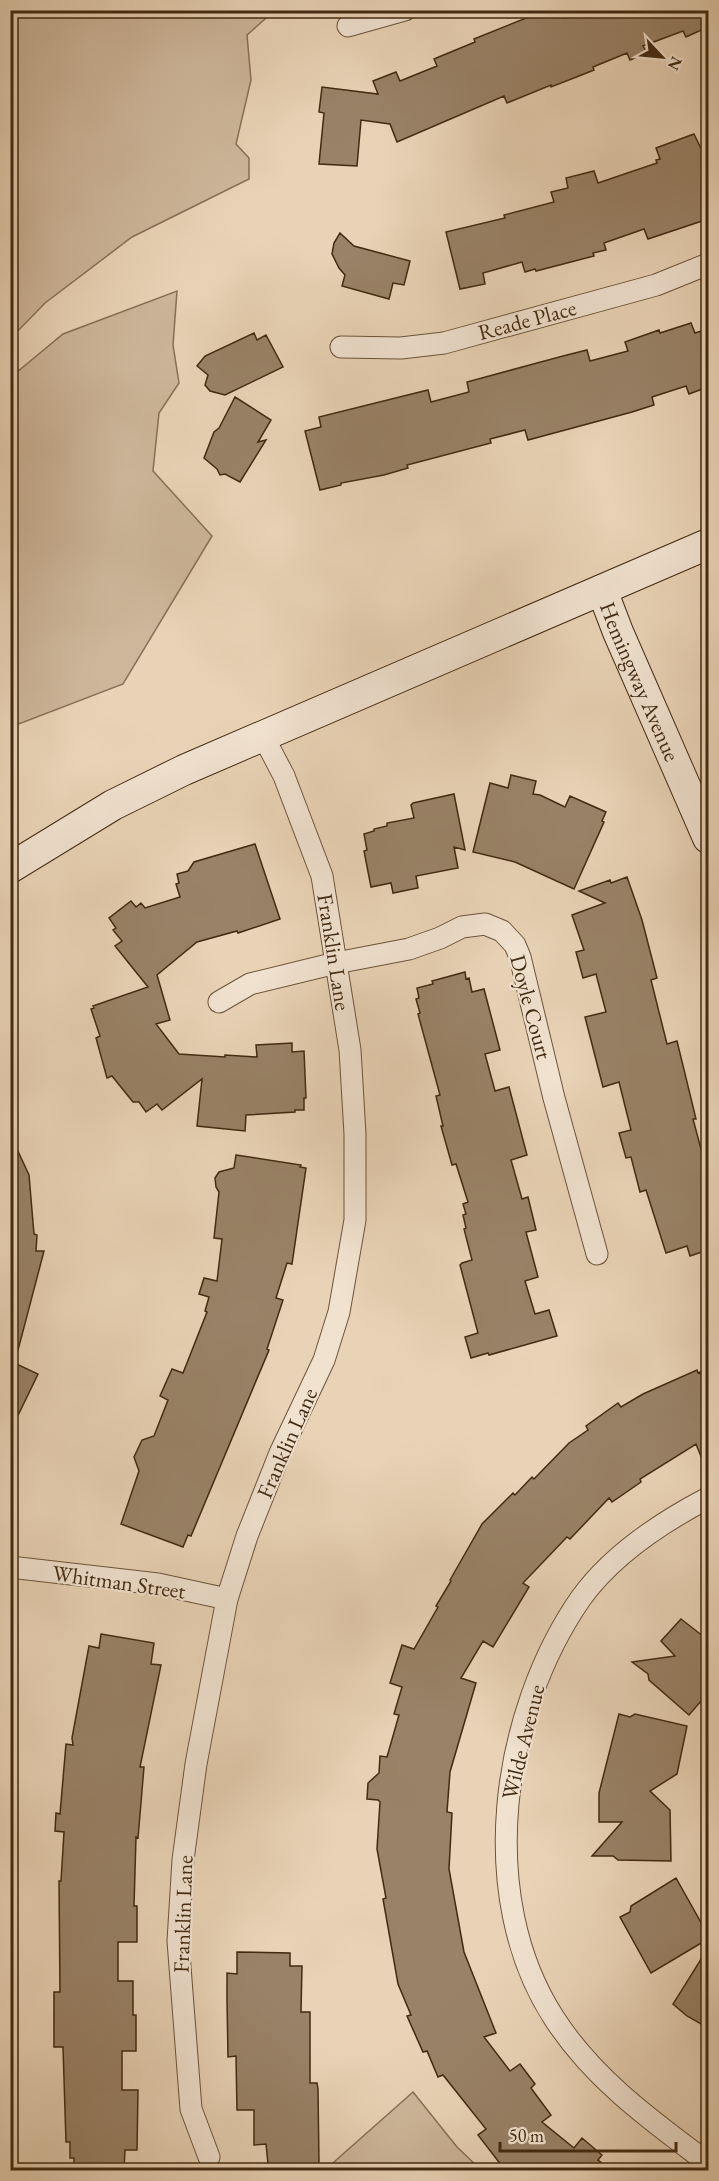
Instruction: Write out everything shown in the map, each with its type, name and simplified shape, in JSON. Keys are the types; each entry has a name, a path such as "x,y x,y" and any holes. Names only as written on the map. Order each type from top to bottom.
{"main road":[{"path":"10,868 113,805 184,770 708,544"},
{"name":"Hemingway Avenue","path":"602,590 708,838"}],"street":[{"path":"348,26 405,10"},
{"name":"Reade Place","path":"341,347 401,348 444,343 656,285 708,264"},
{"name":"Franklin Lane","path":"209,2157 191,2109 178,1941 183,1860 196,1764 226,1599 280,1454 324,1360 339,1312 355,1220 355,1134 350,1050 322,876 284,776 263,736"},
{"name":"Doyle Court","path":"219,1002 250,984 336,963 409,949 462,927 485,924 502,931 514,945 520,957 554,1098 597,1254"},
{"name":"Wilde Avenue","path":"708,1498 681,1512 644,1537 610,1566 582,1597 540,1672 526,1715 506,1805 509,1885 523,1956 554,2018 577,2049 604,2079 642,2113 708,2163"},
{"name":"Whitman Street","path":"10,1567 158,1584 226,1599"}],"shaded area":[{"path":"11,10 274,11 247,35 251,80 236,144 249,158 249,179 132,237 45,303 11,338"},
{"path":"177,291 173,345 179,383 159,413 153,471 212,536 123,684 11,727 11,377 63,334"},
{"path":"413,2092 457,2147 481,2170 325,2170"}],"building":[{"path":"546,10 562,10 565,18 585,10 708,10 708,27 686,37 683,31 643,46 647,53 630,60 627,53 593,67 594,70 507,103 504,96 397,142 390,124 361,120 357,166 319,164 324,113 319,112 322,87 378,94 373,81 396,72 400,81 437,66 434,59 475,42 474,39"},
{"path":"694,134 708,163 708,217 704,218 705,220 648,239 644,229 604,243 606,250 593,253 594,256 536,271 535,269 525,272 522,262 483,273 485,284 460,289 446,232 505,218 504,215 554,202 551,192 568,188 566,178 594,171 598,183 657,163 656,160 660,159 656,148"},
{"path":"340,233 354,246 410,261 404,285 393,283 389,299 342,286 345,275 332,254 334,243"},
{"path":"691,323 695,333 708,329 708,379 703,380 705,388 689,394 686,386 652,397 654,405 632,412 528,440 525,430 490,439 491,443 407,465 408,468 320,490 305,431 321,427 319,417 428,390 431,402 469,392 467,382 587,350 590,361 628,351 625,342 659,330 660,333"},
{"path":"254,333 257,340 266,335 283,367 225,395 210,391 205,385 208,375 197,366 205,356"},
{"path":"235,397 271,420 258,442 266,440 240,482 225,474 220,475 217,469 204,458 214,432 219,428"},
{"path":"511,775 536,781 533,794 565,807 570,796 606,812 602,821 604,822 574,889 515,862 473,852 490,783 508,788"},
{"path":"454,794 465,850 454,847 458,868 416,876 418,888 393,893 391,883 371,887 364,851 367,850 364,834 387,826 387,823 414,818 411,805 413,803"},
{"path":"255,844 280,919 238,933 237,931 197,942 157,975 170,1020 156,1024 179,1054 257,1057 256,1045 292,1043 292,1052 304,1051 306,1098 304,1098 304,1110 246,1115 245,1131 197,1126 202,1079 162,1110 157,1104 146,1112 139,1102 133,1102 112,1076 107,1078 96,1038 100,1036 91,1009 94,1008 93,1006 148,987 115,946 122,941 113,930 116,928 109,918 131,901 136,907 141,903 145,908 180,897 176,884 179,883 177,874 188,871 194,862"},
{"path":"627,877 642,920 657,978 651,980 667,1044 677,1041 696,1119 693,1119 708,1175 708,1250 690,1256 687,1246 666,1253 646,1190 640,1192 631,1157 626,1158 619,1133 631,1130 619,1082 603,1087 585,1017 606,1012 596,974 583,978 576,952 584,950 572,915 605,903 579,891 610,880 611,883"},
{"path":"465,972 472,992 484,989 500,1050 485,1054 495,1091 509,1087 527,1155 511,1160 522,1199 528,1197 536,1230 526,1232 538,1277 525,1281 535,1314 549,1310 557,1336 471,1358 465,1337 478,1333 460,1265 472,1260 463,1215 466,1214 463,1204 468,1202 456,1164 452,1165 441,1126 443,1126 436,1096 440,1095 416,999 419,998 417,988 433,984 432,981"},
{"path":"10,1134 29,1175 34,1234 37,1235 36,1251 44,1251 17,1354 10,1353"},
{"path":"236,1155 301,1165 300,1167 306,1168 292,1264 287,1263 276,1298 283,1300 267,1349 269,1350 191,1536 188,1535 183,1547 121,1524 139,1471 134,1457 142,1440 154,1436 168,1400 160,1396 172,1369 183,1373 207,1312 205,1311 209,1297 199,1294 204,1278 217,1281 222,1239 214,1238 219,1192 215,1178 219,1172 234,1168"},
{"path":"10,1361 38,1374 10,1432"},
{"path":"697,1370 708,1391 708,1474 696,1444 640,1479 641,1482 612,1502 609,1498 523,1583 529,1587 493,1647 483,1641 461,1678 476,1683 450,1772 447,1812 452,1813 449,1869 464,1952 496,2033 484,2037 510,2071 520,2064 535,2084 531,2088 551,2115 542,2122 574,2148 582,2138 602,2155 598,2160 611,2170 505,2170 478,2135 486,2129 443,2075 438,2077 427,2051 423,2052 407,2016 411,2015 398,1984 377,1849 380,1802 367,1799 368,1783 379,1773 380,1756 387,1757 399,1715 394,1714 402,1687 390,1683 402,1645 414,1649 482,1524 513,1493 515,1495 532,1477 534,1479 569,1443 588,1430 586,1426 618,1403 621,1407 643,1394"},
{"path":"681,1619 708,1640 708,1693 689,1715 649,1680 648,1674 632,1662 675,1656 661,1641"},
{"path":"101,1634 154,1643 151,1664 161,1665 140,1767 144,1767 138,1838 136,1837 134,1906 137,1906 137,1942 118,1942 118,1981 133,1981 136,2051 122,2051 122,2090 138,2090 137,2150 125,2150 124,2169 74,2170 74,2158 70,2158 70,2142 66,2142 63,2047 54,2047 54,1992 60,1992 59,1881 61,1881 64,1832 55,1831 56,1813 60,1814 66,1744 73,1745 72,1738 89,1646 99,1648"},
{"path":"619,1714 630,1717 635,1714 687,1726 677,1774 650,1791 670,1810 671,1861 618,1860 613,1856 592,1856 622,1822 599,1822 599,1793"},
{"path":"676,1878 708,1935 708,1939 651,1973 620,1917 630,1912 631,1906"},
{"path":"708,1948 708,2028 687,2016 673,2004"},
{"path":"237,1952 290,1953 290,1966 302,1966 301,2012 310,2012 310,2083 317,2083 318,2089 319,2164 268,2164 266,2144 254,2145 254,2110 237,2110 236,2056 228,2057 227,1973 237,1974"}]}
